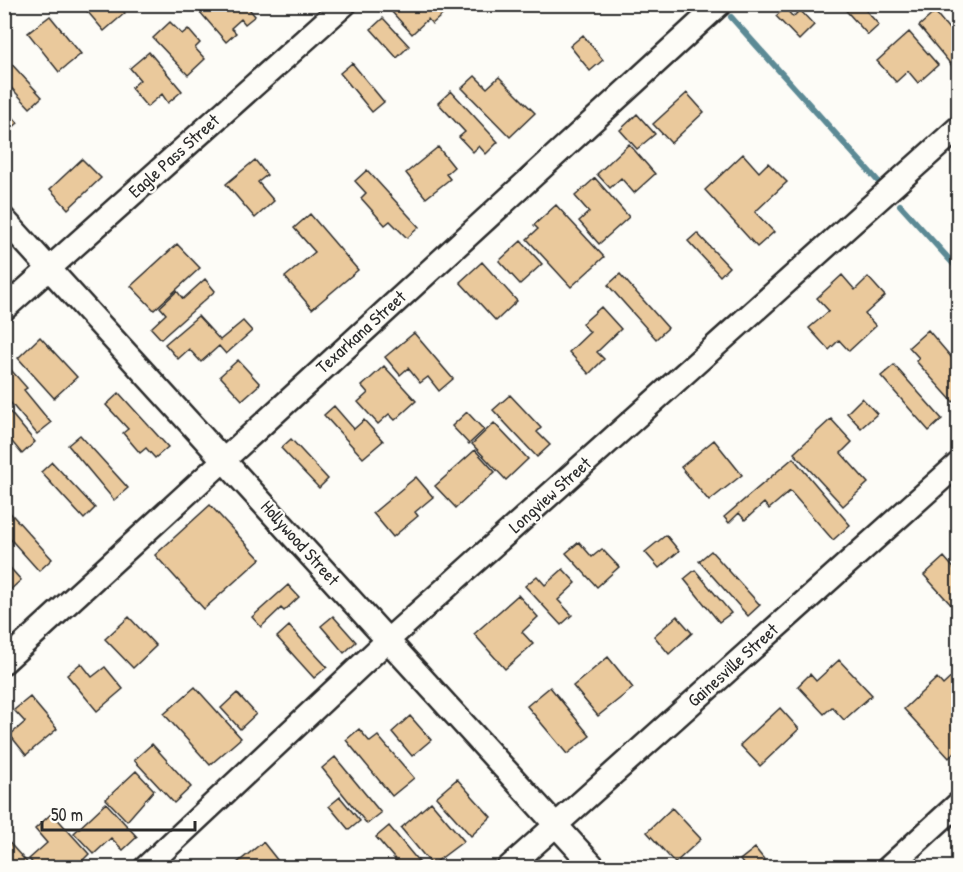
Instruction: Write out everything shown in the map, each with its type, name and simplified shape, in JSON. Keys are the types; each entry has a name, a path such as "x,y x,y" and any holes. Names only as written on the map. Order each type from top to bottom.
{"street":[{"name":"Eagle Pass Street","path":"4,309 345,4"},
{"name":"Texarkana Street","path":"4,662 720,4"},
{"name":"Longview Street","path":"145,867 388,640 958,128"},
{"name":"Hollywood Street","path":"4,219 595,867"},
{"name":"Gainesville Street","path":"508,867 958,464"},
{"path":"888,867 958,804"}],"building":[{"path":"81,4 118,4 125,13 104,31"},
{"path":"193,4 245,4 255,16 245,24 241,19 231,28 236,33 226,42"},
{"path":"399,4 444,4 449,9 432,24 428,19 412,34 391,11"},
{"path":"840,4 860,4 879,25 868,35"},
{"path":"785,8 793,17 800,10 814,25 799,40 776,16"},
{"path":"935,12 958,40 958,73 919,26"},
{"path":"50,16 81,54 59,72 28,33"},
{"path":"383,18 409,46 397,58 371,29"},
{"path":"170,22 182,34 188,29 200,43 195,48 205,59 188,75 153,38"},
{"path":"909,32 938,65 918,83 908,71 896,82 877,61"},
{"path":"583,35 603,60 590,71 570,46"},
{"path":"149,52 182,91 168,103 162,94 147,107 131,88 140,80 130,68"},
{"path":"6,58 42,97 30,108 4,80"},
{"path":"352,63 384,102 372,112 340,73"},
{"path":"475,76 487,88 499,77 535,113 510,137 462,88"},
{"path":"451,91 498,142 486,154 479,146 473,152 459,137 465,132 438,103"},
{"path":"687,93 704,112 671,143 653,124"},
{"path":"4,106 18,123 5,134 4,133"},
{"path":"637,114 655,134 637,149 620,130"},
{"path":"629,144 655,174 634,193 621,178 610,188 597,174"},
{"path":"438,147 454,167 446,174 450,179 426,198 406,173"},
{"path":"743,154 759,172 768,163 787,182 755,212 774,232 757,247 705,190"},
{"path":"82,159 101,178 68,209 50,189"},
{"path":"255,160 267,175 258,182 274,201 255,218 226,184"},
{"path":"367,170 419,227 407,238 390,221 385,225 361,198 366,193 355,181"},
{"path":"595,178 629,217 599,244 579,221 589,212 575,196"},
{"path":"556,205 604,257 571,287 527,239 538,229 534,225"},
{"path":"310,214 358,270 312,309 285,277 315,252 294,228"},
{"path":"697,233 729,267 720,276 688,241"},
{"path":"521,241 542,264 520,284 499,261"},
{"path":"177,244 200,268 154,310 131,286"},
{"path":"482,262 517,301 496,321 460,282"},
{"path":"620,274 668,328 656,339 608,285"},
{"path":"842,275 855,290 868,277 885,296 865,314 876,326 849,351 839,340 829,350 809,328 829,311 817,298"},
{"path":"205,279 215,291 161,339 151,328 166,314 160,307 177,291 183,299"},
{"path":"601,307 621,329 597,352 604,359 589,374 569,352 590,332 582,324"},
{"path":"198,316 220,340 243,321 252,331 226,354 219,346 201,362 189,349 178,359 165,344"},
{"path":"928,330 958,365 958,398 953,402 916,361 919,358 909,347"},
{"path":"414,333 453,379 439,391 428,377 420,383 408,368 400,375 385,357"},
{"path":"40,337 77,377 54,398 18,358"},
{"path":"238,360 260,384 242,400 220,376"},
{"path":"4,362 27,388 24,390 51,423 37,434 4,395"},
{"path":"894,365 942,419 929,431 881,376"},
{"path":"384,366 416,401 395,420 389,414 378,424 358,402 368,393 362,386"},
{"path":"119,393 168,447 155,458 146,448 140,453 123,433 128,429 106,405"},
{"path":"510,395 541,428 537,432 550,445 537,457 493,410"},
{"path":"862,398 877,414 861,428 847,413"},
{"path":"4,405 35,442 22,454 4,432"},
{"path":"334,406 354,429 364,420 383,441 363,458 324,415"},
{"path":"467,412 484,430 469,444 452,426"},
{"path":"831,419 852,442 841,453 868,483 843,506 794,453"},
{"path":"494,423 528,459 506,480 472,444"},
{"path":"80,435 128,488 114,500 68,445"},
{"path":"291,439 328,479 319,488 281,448"},
{"path":"714,440 742,475 709,501 681,467"},
{"path":"475,450 495,472 456,508 435,486"},
{"path":"793,458 850,525 833,540 790,491 769,509 764,503 745,520 739,513 729,523 724,517"},
{"path":"52,462 95,508 84,519 41,472"},
{"path":"416,477 433,497 415,512 418,516 393,537 373,513"},
{"path":"210,505 260,559 204,609 155,555"},
{"path":"4,506 52,559 39,571 4,532"},
{"path":"666,535 679,551 659,568 645,552"},
{"path":"579,542 592,557 602,549 619,567 597,587 566,553"},
{"path":"711,551 760,605 748,616 699,561"},
{"path":"944,557 958,573 958,605 955,609 924,575"},
{"path":"4,561 21,580 9,591 4,586"},
{"path":"563,569 576,583 558,600 572,615 561,625 525,586 537,576 545,585"},
{"path":"695,570 731,613 719,622 684,579"},
{"path":"288,585 299,597 284,611 281,608 261,627 252,617"},
{"path":"518,595 538,617 522,632 533,644 505,669 474,634"},
{"path":"333,616 356,642 344,653 321,626"},
{"path":"677,616 692,633 669,654 654,636"},
{"path":"129,617 156,646 133,668 105,639"},
{"path":"289,626 327,667 314,678 277,637"},
{"path":"608,657 633,688 598,716 573,686"},
{"path":"839,660 872,695 844,720 832,707 824,714 798,686 810,674 816,681"},
{"path":"81,663 92,677 105,667 123,689 97,711 67,675"},
{"path":"958,671 958,749 949,758 904,709 937,678 943,685"},
{"path":"195,687 241,738 210,765 164,714"},
{"path":"550,687 590,736 567,754 527,706"},
{"path":"237,693 256,714 240,729 221,708"},
{"path":"30,697 57,729 26,755 10,735 25,722 14,710"},
{"path":"780,708 799,729 760,766 740,745"},
{"path":"410,716 431,740 412,756 392,732"},
{"path":"359,729 370,742 378,736 414,778 392,796 346,740"},
{"path":"152,744 191,787 174,803 134,760"},
{"path":"335,757 381,813 367,824 322,768"},
{"path":"136,771 154,790 127,821 106,799"},
{"path":"457,779 491,817 471,836 436,797"},
{"path":"340,797 360,821 349,830 329,806"},
{"path":"431,802 464,841 432,865 401,828"},
{"path":"106,803 137,837 123,850 111,838 94,854 74,833"},
{"path":"672,808 701,839 675,863 647,832"},
{"path":"52,813 89,854 83,860 90,868 37,868 29,859 47,843 35,829"},
{"path":"389,826 424,868 395,868 399,864 376,837"},
{"path":"4,837 32,868 13,868 4,858"},
{"path":"263,842 282,866 280,868 231,868"},
{"path":"755,848 771,868 746,868 740,860"}],"waterway":[{"path":"731,17 877,180"},
{"path":"900,205 958,269"}]}
